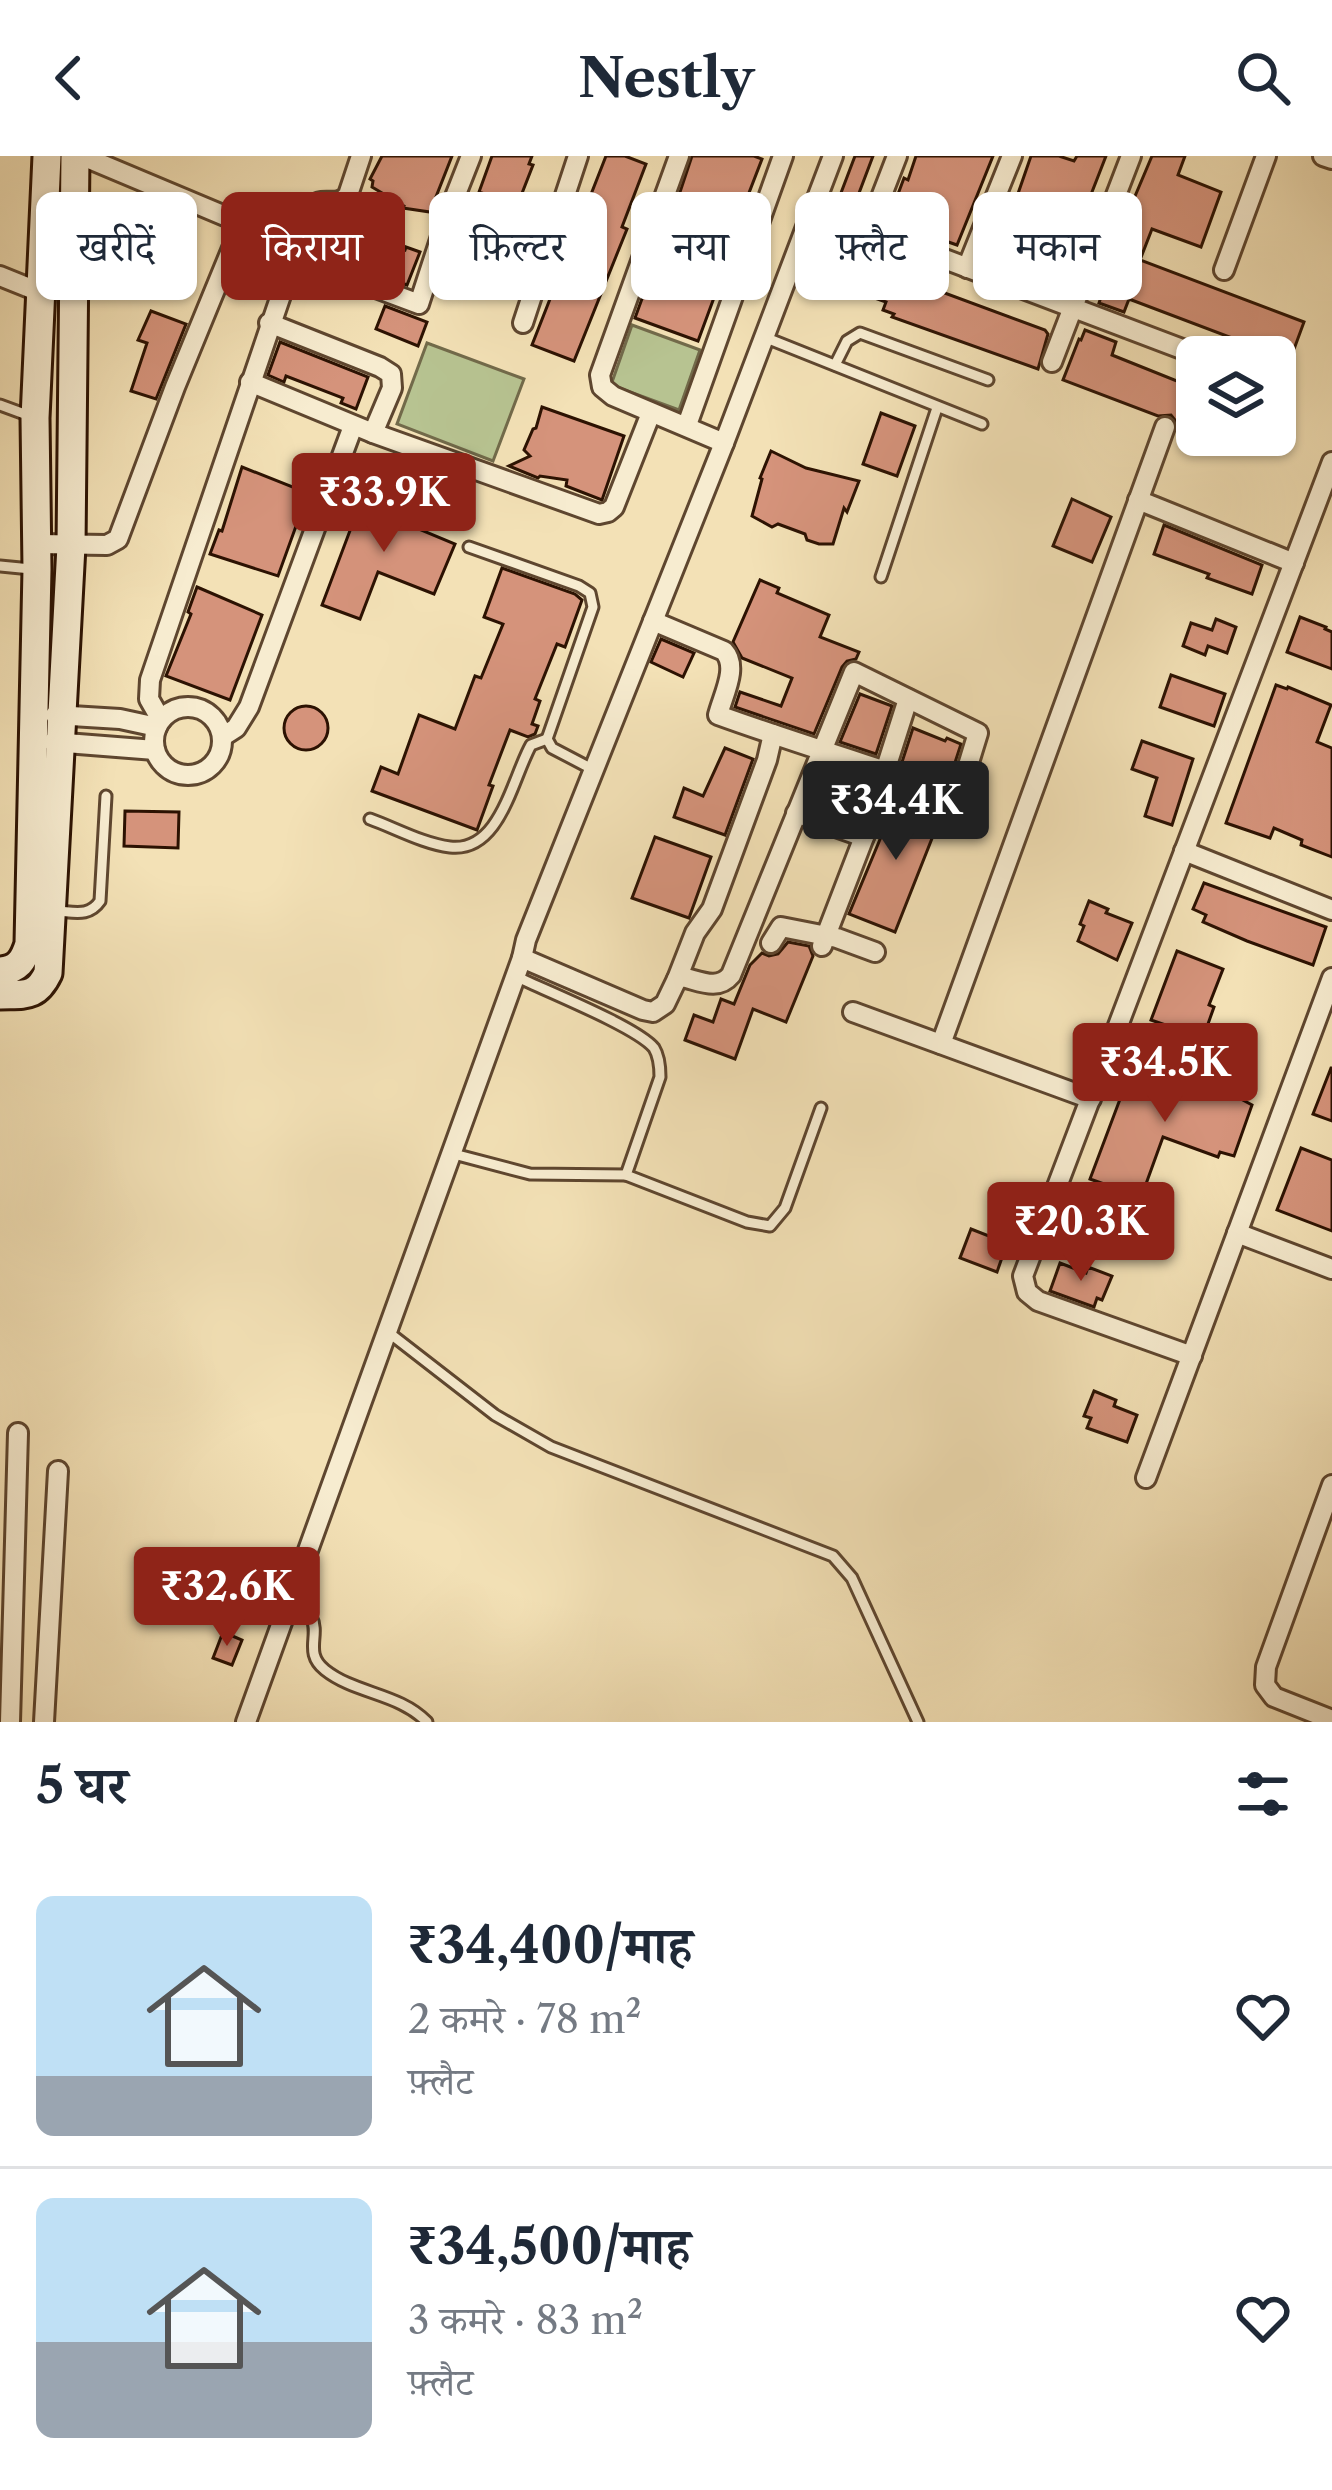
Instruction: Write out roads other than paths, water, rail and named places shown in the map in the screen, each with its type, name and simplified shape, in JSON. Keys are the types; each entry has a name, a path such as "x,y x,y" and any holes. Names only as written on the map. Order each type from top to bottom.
{"street":[{"path":"46,192 47,156"},
{"path":"33,993 12,966 29,944 48,728 71,546 78,156 221,215"},
{"path":"347,192 361,156"},
{"path":"405,299 419,304 471,156"},
{"path":"523,322 578,156"},
{"path":"680,156 600,375 602,387 613,396 724,442"},
{"path":"687,425 784,156"},
{"path":"246,1722 526,940 832,156"},
{"path":"883,192 897,156"},
{"path":"967,268 1012,156"},
{"path":"1052,362 1131,156"},
{"path":"1224,270 1266,156"},
{"path":"1323,156 1332,159"},
{"path":"949,261 1176,347"},
{"path":"38,556 118,539 221,275"},
{"path":"0,276 36,291"},
{"path":"0,995 33,993 42,986 48,973 52,910 35,418 42,300"},
{"path":"48,728 120,719 159,724 175,710 197,708 215,721 222,737 220,753 196,774 173,772 164,765 155,750 159,724 149,699 150,680 277,300"},
{"path":"269,323 391,374 392,388 373,433"},
{"path":"250,382 353,426 599,514 614,507 651,413"},
{"path":"222,737 236,728 249,707 353,426"},
{"path":"941,1044 1165,427"},
{"path":"1192,1356 1038,1301 1027,1292 1023,1276 1332,462"},
{"path":"1138,500 1294,563"},
{"path":"653,621 724,650 731,670 718,715 773,734 822,749 959,796 978,733 854,672 822,749 729,979 718,986 676,979"},
{"path":"824,942 908,699"},
{"path":"48,728 155,750"},
{"path":"519,967 643,1010 652,1012 664,1004 694,933 712,909 773,734"},
{"path":"796,813 864,837"},
{"path":"1184,851 1332,910"},
{"path":"771,943 781,927 824,942 837,938 875,952"},
{"path":"1146,1478 1327,1006 1332,978"},
{"path":"853,1012 1090,1099"},
{"path":"1237,1233 1332,1269"},
{"path":"10,1722 18,1433"},
{"path":"44,1722 58,1471"},
{"path":"1331,1492 1266,1667 1265,1685 1274,1696 1332,1720"}],"lane":[{"path":"835,365 847,341 860,333 988,380"},
{"path":"763,337 982,424"},
{"path":"0,405 35,418"},
{"path":"881,578 937,408"},
{"path":"469,547 590,593 593,601 547,739 552,748 594,770"},
{"path":"0,566 38,556"},
{"path":"370,819 447,848 469,848 494,828 531,745 547,739"},
{"path":"52,910 86,913 100,901 106,796"},
{"path":"519,967 654,1049 660,1076 626,1175"},
{"path":"450,1153 530,1174 626,1175 747,1222 770,1226 785,1208 821,1108"},
{"path":"386,1330 495,1415 551,1447 833,1556 852,1578 918,1722"},
{"path":"291,1595 310,1616 313,1656 321,1667 404,1703 427,1722"}]}
